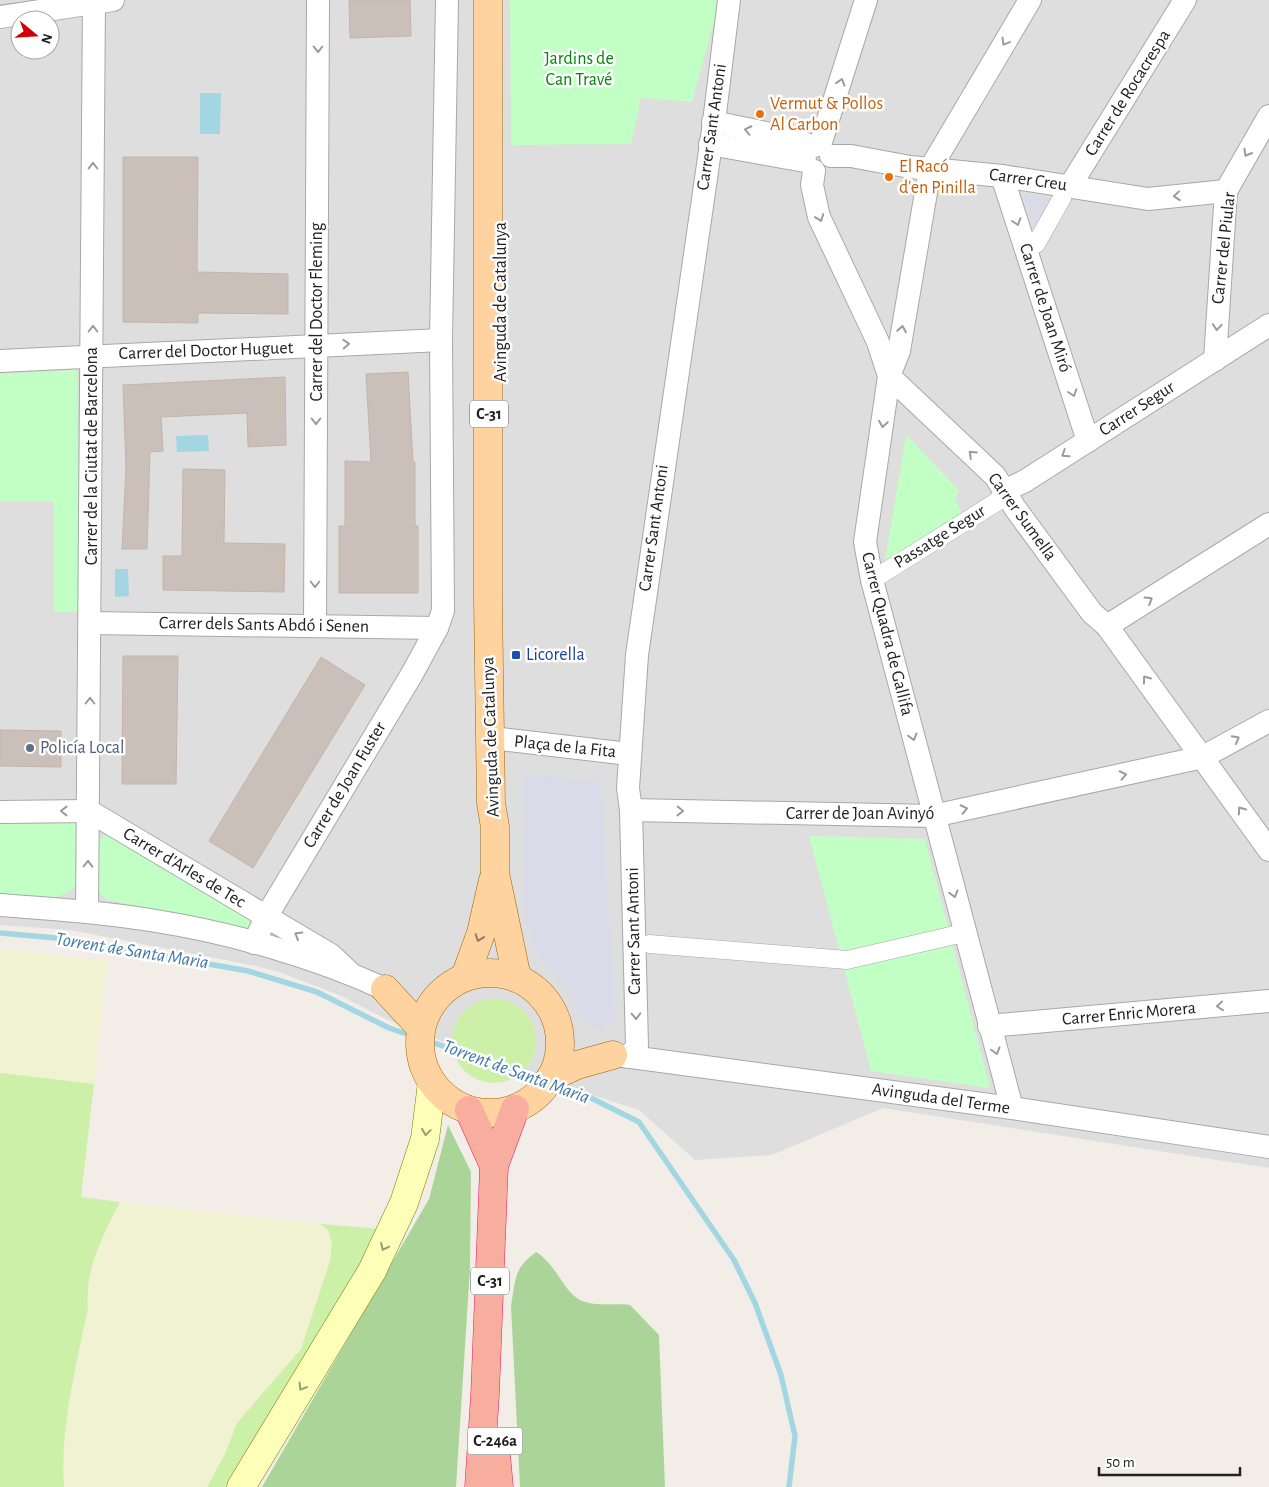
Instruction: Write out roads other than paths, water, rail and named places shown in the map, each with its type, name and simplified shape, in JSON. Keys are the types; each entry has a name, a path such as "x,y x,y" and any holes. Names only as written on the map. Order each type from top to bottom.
{"highway":[{"name":"C-31","path":"478,1487 485,1396 494,1166 515,1109"},
{"name":"C-31","path":"468,1110 494,1166"},
{"name":"C-246a","path":"485,1396 493,1427 499,1487"}],"main road":[{"name":"Avinguda de Catalunya","path":"488,0 488,654 492,803 495,827"},
{"name":"Avinguda de Catalunya","path":"495,827 499,802 501,739 501,0"},
{"name":"C-31","path":"495,827 495,873 516,978"},
{"name":"C-31","path":"465,977 481,932 495,873"},
{"path":"482,973 500,973 516,978 535,989 545,1000 558,1026 560,1047 556,1067 548,1081 532,1099 515,1109 492,1113 468,1110 448,1100 432,1083 424,1066 421,1038 427,1011 436,998 450,985 465,977 482,973"},
{"path":"385,989 436,998"},
{"path":"385,989 421,1038"},
{"path":"558,1026 582,1043 621,1056"},
{"path":"548,1081 577,1066 621,1056"},
{"path":"241,1487 372,1271 404,1203 425,1139 432,1083"}],"street":[{"name":"Carrer del Doctor Fleming","path":"315,625 318,0"},
{"path":"437,628 443,611 441,340 447,0"},
{"name":"Carrer Sant Antoni","path":"621,1056 637,1046 631,810 628,788 637,655 729,0"},
{"name":"Carrer Sumella","path":"866,0 816,156 812,185 819,217 878,342 889,376 995,476 1014,508 1092,612 1107,626 1269,850"},
{"name":"Carrer Quadra de Gallifa","path":"1012,1108 933,816 872,580 865,542 889,376 899,350 930,169 1030,0"},
{"name":"Carrer de Rocacrespa","path":"1066,192 1185,0"},
{"path":"0,17 100,1"},
{"name":"Carrer de la Ciutat de Barcelona","path":"87,912 93,356 100,1"},
{"name":"Carrer del Piular","path":"1215,360 1226,191 1269,116"},
{"name":"Carrer Creu","path":"713,122 795,139 816,156"},
{"name":"Carrer Creu","path":"710,144 816,156 851,156 930,169 1002,176 1066,192 1148,199 1226,191"},
{"name":"Carrer de Joan Miró","path":"1002,176 1088,441"},
{"path":"1036,244 1066,192"},
{"name":"Carrer Segur","path":"1004,490 1025,481 1269,326"},
{"name":"Carrer del Doctor Huguet","path":"0,361 441,340"},
{"name":"Passatge Segur","path":"872,580 998,501 1004,490"},
{"path":"1107,626 1269,524"},
{"name":"Carrer dels Sants Abdó i Senen","path":"90,624 315,625 437,628"},
{"name":"Carrer de Joan Fuster","path":"254,943 266,916 437,628"},
{"name":"Carrer de Joan Avinyó","path":"631,810 933,816 1203,757 1269,721"},
{"name":"Plaça de la Fita","path":"501,739 629,754"},
{"path":"0,812 89,811"},
{"name":"Carrer d'Arles de Tec","path":"89,811 331,955 351,974"},
{"name":"Carrer d'Arles de Tec","path":"0,905 156,920 254,943 351,974 385,989"},
{"path":"649,944 847,960 955,935"},
{"name":"Carrer Enric Morera","path":"989,1026 1269,1002"},
{"name":"Avinguda del Terme","path":"621,1056 1012,1108 1269,1147"}],"water":[{"path":"200,93 221,93 220,134 200,134"},
{"path":"208,435 209,451 177,452 176,436"},
{"path":"115,569 128,569 129,596 115,597"}],"waterway":[{"name":"Torrent de Santa Maria","path":"0,933 67,939 248,971 317,992 389,1028 542,1079"},
{"name":"Torrent de Santa Maria","path":"558,1085 575,1090 639,1122 734,1260 755,1303 781,1375 795,1436 789,1487"}],"place":[{"name":"Vermut & Pollos Al Carbon","path":"760,114"},
{"name":"El Racó d'en Pinilla","path":"889,177"},
{"name":"Licorella","path":"516,655"},
{"name":"Policía Local","path":"30,748"}],"park label":[{"name":"Jardins de Can Travé","path":"579,69"}]}
